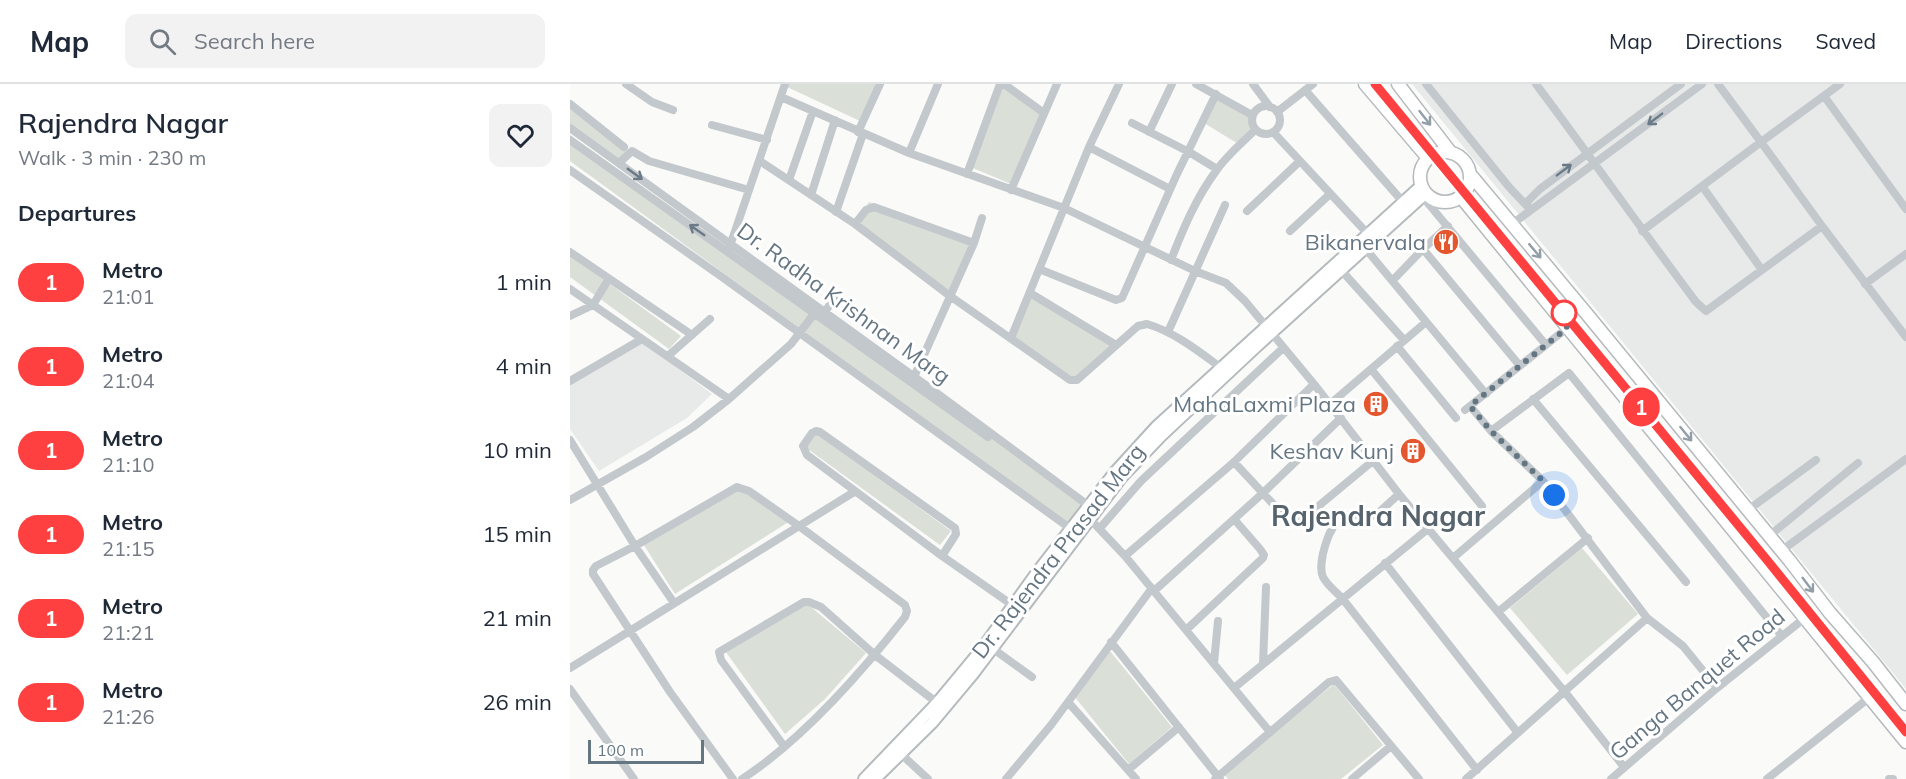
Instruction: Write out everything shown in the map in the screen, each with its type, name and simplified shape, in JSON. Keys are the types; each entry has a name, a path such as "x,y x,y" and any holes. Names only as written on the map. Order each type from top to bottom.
{"highway":[{"path":"1365,84 1428,158"},
{"path":"1398,84 1451,153 1464,161 1470,174 1906,704"},
{"path":"1451,153 1442,152 1428,158 1420,170 1423,192 1433,200 1452,201 1461,197 1469,184 1470,174"},
{"path":"1461,197 1906,742"}],"main road":[{"name":"Dr. Rajendra Prasad Marg","path":"864,779 940,706 992,648 1071,529 1161,436 1367,233 1403,202 1423,192"},
{"name":"Dr. Rajendra Prasad Marg","path":"875,779 902,754 981,650 1017,608 1090,511 1115,472 1156,427 1220,367 1341,270 1423,192"}],"street":[{"path":"626,84 658,105 673,110"},
{"path":"639,94 642,84"},
{"path":"570,140 729,248 785,84"},
{"path":"836,212 860,133 880,84"},
{"path":"909,153 938,84"},
{"path":"967,174 1002,84 1044,113"},
{"path":"1011,190 1057,84"},
{"path":"1011,338 1089,147 1119,84"},
{"path":"1149,132 1172,84"},
{"path":"1196,84 1252,115"},
{"path":"1253,84 1274,109 1280,121 1274,133 1265,135 1255,130 1252,115 1261,107 1274,109 1308,86 1403,202"},
{"path":"1426,84 1528,208"},
{"path":"1528,208 1531,196 1681,84"},
{"path":"1512,224 1528,208 1595,164 1702,84"},
{"path":"1718,84 1906,337"},
{"path":"1642,231 1840,84"},
{"path":"1539,85 1642,231 1696,302 1706,310 1822,226"},
{"path":"1039,269 1119,300 1125,294 1170,189 1216,94"},
{"path":"1824,96 1906,209"},
{"path":"781,97 909,153 1064,208 1171,260 1226,283 1245,301 1314,384 1399,494 1565,692 1624,767"},
{"path":"570,104 624,147"},
{"path":"789,180 813,111"},
{"path":"811,195 835,120"},
{"path":"1132,123 1217,169"},
{"path":"712,125 767,140"},
{"name":"Dr. Radha Krishnan Marg","path":"570,128 729,248 914,378 1090,511"},
{"path":"1171,260 1188,219 1217,169 1255,130"},
{"path":"1274,133 1367,233"},
{"path":"1089,147 1170,189"},
{"path":"619,163 632,151 649,161 749,190"},
{"path":"760,161 855,224 950,296 1073,380 1077,380 1142,324 1152,325 1168,332 1220,367"},
{"path":"1247,211 1300,161"},
{"path":"570,170 1071,529"},
{"path":"1701,186 1762,270"},
{"path":"1423,192 1448,226 1546,345"},
{"path":"1290,231 1330,195"},
{"path":"1168,332 1225,205"},
{"path":"855,224 867,210 874,207 974,243"},
{"path":"914,378 974,243 982,218"},
{"path":"1393,280 1448,226"},
{"path":"1365,248 1486,394"},
{"path":"1423,249 1520,366"},
{"path":"570,252 692,335"},
{"path":"1865,284 1906,254"},
{"path":"1341,270 1456,418"},
{"path":"570,316 593,305 608,280"},
{"path":"570,288 729,399"},
{"path":"1030,293 1116,345"},
{"path":"570,500 646,457 693,427 766,368 834,298"},
{"path":"819,311 1090,511 1100,528 1270,732"},
{"path":"669,355 710,319"},
{"path":"1330,404 1426,322"},
{"path":"1567,328 1467,408 1543,481 1647,618 1683,646 1717,688"},
{"path":"570,381 642,339"},
{"path":"1100,528 1141,481 1283,348"},
{"path":"1371,369 1482,506"},
{"path":"1491,431 1569,373 1781,636"},
{"path":"1125,556 1234,462 1314,384"},
{"path":"1533,399 1686,582"},
{"path":"1006,779 1153,590 1263,493 1341,418"},
{"path":"942,556 956,534 957,531 952,526 820,432 812,433 803,446 804,451 854,492 942,556 1017,608"},
{"path":"570,440 635,546 674,603"},
{"path":"1781,551 1906,459"},
{"path":"1234,462 1289,521 1298,523 1374,460"},
{"path":"1748,510 1816,460"},
{"path":"1769,536 1858,463"},
{"path":"1453,558 1543,481"},
{"path":"733,779 629,631 593,574 593,570 596,566 737,487 749,490 799,525 906,608 905,617 875,655 831,703 784,746 742,779"},
{"path":"570,668 854,492"},
{"path":"1399,494 1376,515 1353,515 1340,518 1328,536 1322,572 1324,578 1477,770"},
{"path":"1186,630 1263,558 1264,555 1260,549 1234,519"},
{"path":"1234,688 1429,528"},
{"path":"1498,612 1588,538"},
{"path":"1385,563 1518,733"},
{"path":"1263,664 1266,587"},
{"path":"784,746 721,660 719,652 796,606 809,602 821,608 875,655 940,706"},
{"name":"Ganga Banquet Road","path":"1611,779 1717,688 1806,617"},
{"path":"1466,779 1647,618"},
{"path":"1214,663 1218,621"},
{"path":"1111,642 1217,778 1329,682 1336,680 1419,779"},
{"path":"992,648 1032,677"},
{"path":"570,689 634,779"},
{"path":"1767,779 1870,697"},
{"path":"1068,702 1136,779"},
{"path":"1128,770 1179,727"},
{"path":"1352,779 1391,746"},
{"path":"902,754 928,779"}],"shaded area":[{"path":"786,84 877,84 860,121 785,86"},
{"path":"999,84 1040,115 1011,184 968,166"},
{"path":"1412,84 1906,84 1906,689"},
{"path":"1217,95 1251,112 1258,129 1240,145 1204,123"},
{"path":"570,105 628,148 619,160 570,124"},
{"path":"570,135 1086,502 1068,524 570,161"},
{"path":"869,202 974,243 950,296 855,224"},
{"path":"570,255 681,336 669,349 570,277"},
{"path":"1028,296 1113,344 1074,378 1013,336"},
{"path":"641,341 712,394 687,418 599,471 570,429 570,380"},
{"path":"816,433 951,531 940,545 805,447"},
{"path":"738,485 790,521 675,594 642,542"},
{"path":"1582,548 1638,614 1567,675 1510,608"},
{"path":"805,602 866,653 825,699 785,734 723,648"},
{"path":"1110,651 1172,727 1129,764 1074,696"},
{"path":"1334,684 1383,745 1341,779 1228,779 1223,773"}],"railway":[{"path":"1375,84 1906,732"}],"metro line":[{"name":"1","path":"1375,84 1906,732"}],"place":[{"name":"Bikanervala","path":"1446,242"},
{"name":"MahaLaxmi Plaza","path":"1376,404"},
{"name":"Keshav Kunj","path":"1413,451"}],"district":[{"name":"Rajendra Nagar","path":"1378,516"}],"route":[{"path":"1554,495 1543,481 1491,431 1470,406 1567,328 1564,313"}]}
